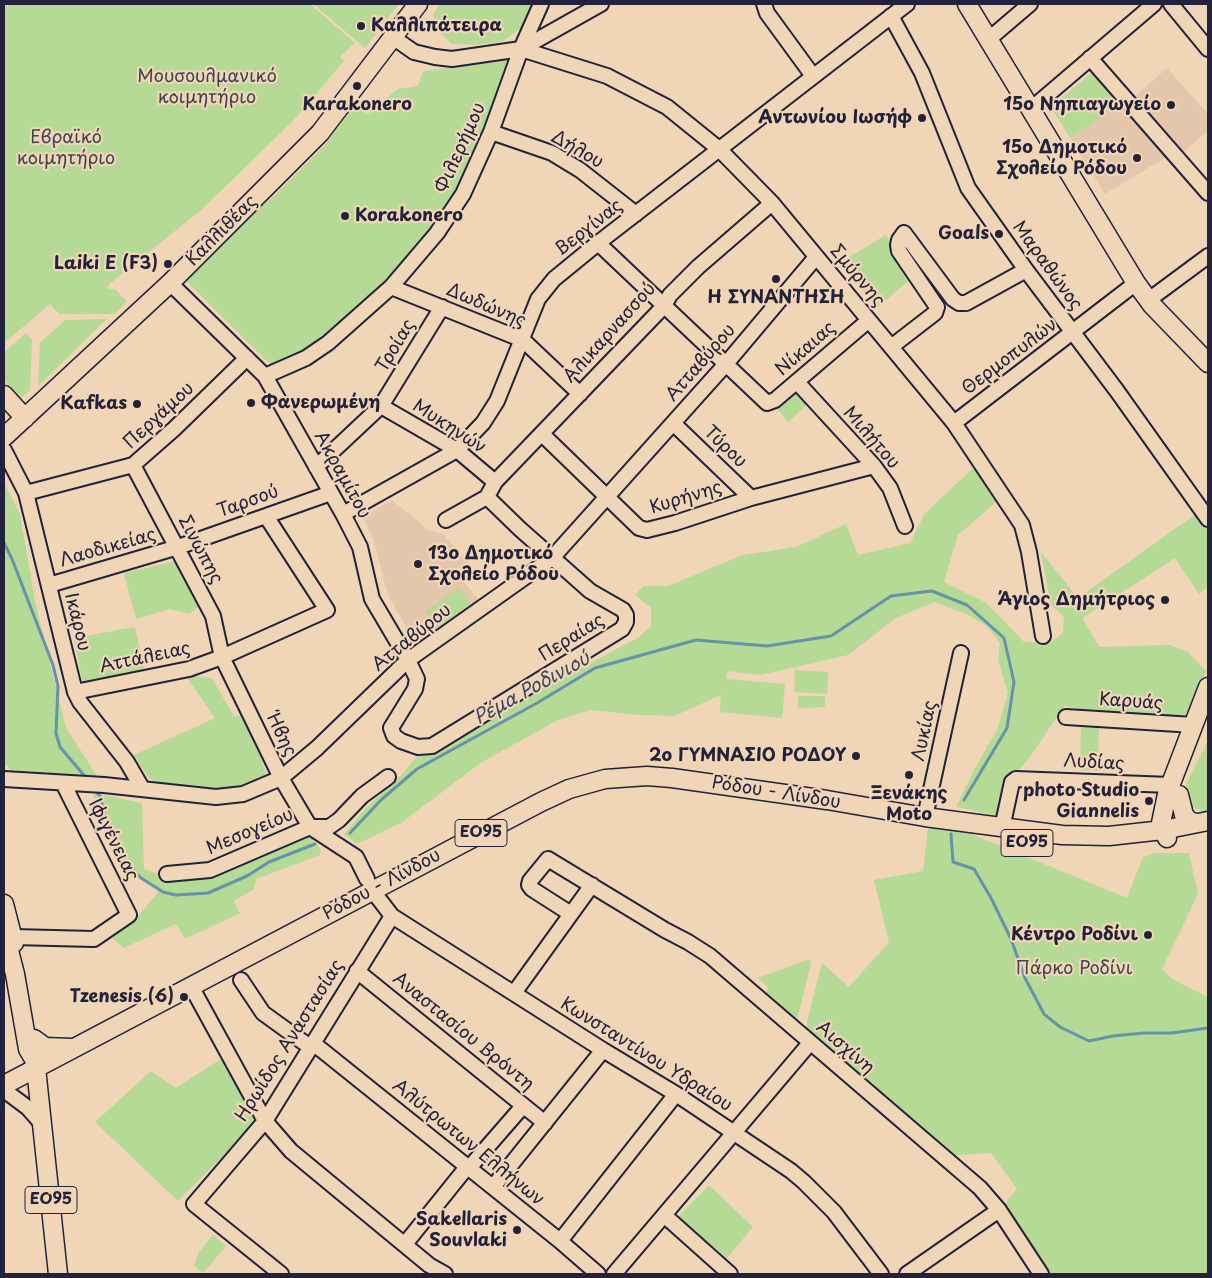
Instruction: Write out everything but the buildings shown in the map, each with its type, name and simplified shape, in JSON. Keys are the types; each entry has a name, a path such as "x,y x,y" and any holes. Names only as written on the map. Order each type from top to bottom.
{"main road":[{"name":"Καλλιθέας","path":"4,437 21,414 170,283 320,133 418,4"},
{"path":"967,4 1136,284 1152,305 1208,363"},
{"path":"1136,284 1154,296 1208,352"},
{"path":"4,395 21,414"},
{"path":"1134,833 1148,823 1172,791 1201,722 1208,687"},
{"name":"Ρόδου - Λίνδου","path":"35,1063 74,1048 191,986 370,884 569,789 605,779 640,776 672,778 1032,832 1091,836 1168,833"},
{"path":"1172,791 1189,821 1204,826"},
{"path":"1168,833 1172,791"},
{"name":"Ρόδου - Λίνδου","path":"925,817 990,837 1031,844 1090,848 1110,848 1204,826"},
{"path":"4,904 28,1049 35,1063"},
{"path":"8,935 28,1004 35,1047 35,1063"},
{"path":"34,1039 46,1047 74,1048"},
{"name":"ΕΟ95","path":"4,1086 35,1063 58,1274"}],"street":[{"name":"Φιλερήμου","path":"265,376 306,358 328,343 391,287 437,233 463,194 491,132 521,48 540,4"},
{"path":"394,38 414,52 435,58 452,58 521,48 601,4"},
{"path":"764,4 766,13 813,76"},
{"name":"Βεργίνας","path":"343,514 457,450 483,423 497,401 538,299 554,279 719,148 907,4"},
{"path":"989,39 1030,4"},
{"path":"1031,109 1154,4"},
{"path":"1171,4 1208,49"},
{"name":"Μαραθώνος","path":"892,16 922,73 968,188 1208,519"},
{"name":"Σμύρνης","path":"521,48 607,76 667,107 719,148 772,203 954,423 1022,525 1030,552 1043,636"},
{"path":"1090,58 1208,193"},
{"name":"Δήλου","path":"491,132 552,153 580,170 636,214"},
{"name":"Αλικαρνασσού","path":"487,497 495,482 664,306 670,295 698,267 772,203"},
{"path":"891,347 935,312 937,307 899,251 898,246 904,233 953,299 959,303 966,303 1026,270"},
{"path":"598,243 725,365"},
{"path":"1154,296 1208,256"},
{"name":"Ατταβύρου","path":"4,779 142,788 216,797 255,790 281,778 317,748 408,660 552,558 725,365 816,257"},
{"name":"Ακραμίτου","path":"170,283 265,376 360,547 372,599 408,660"},
{"name":"Θερμοπυλών","path":"954,423 1136,284"},
{"name":"Δωδώνης","path":"391,287 522,340 580,394"},
{"name":"Τροίας","path":"316,467 381,406 442,307"},
{"name":"Νίκαιας","path":"725,365 767,403 775,400 869,320"},
{"name":"Περγάμου","path":"26,493 133,466 247,358"},
{"name":"Μιλήτου","path":"797,382 874,466 890,488 905,526"},
{"name":"Μυκηνών","path":"381,406 457,450 495,482"},
{"name":"Τύρου","path":"673,423 752,498"},
{"name":"Κυρήνης","path":"542,434 639,528 648,530 752,498 874,466"},
{"name":"Ικάρου","path":"4,450 26,493 75,692 80,702 127,762 142,788"},
{"name":"Σινώπης","path":"133,466 178,547 213,616 222,658"},
{"name":"Ταρσού","path":"178,547 331,493"},
{"path":"446,520 487,497 552,558"},
{"name":"Αττάλειας","path":"75,692 188,669 222,658 327,610 266,516"},
{"name":"Λαοδικείας","path":"49,585 178,547"},
{"name":"Περαίας","path":"408,660 417,679 414,689 391,728 394,736 401,741 418,747 432,746 622,629 626,622 626,615 623,610 590,591 552,558"},
{"name":"Λυκίας","path":"925,817 961,653"},
{"name":"Ήβης","path":"222,658 281,778 310,827"},
{"name":"Καρυάς","path":"1066,717 1201,722"},
{"name":"Μεσογείου","path":"167,874 210,870 310,827 329,827 339,820 362,796 388,777"},
{"name":"Λυδίας","path":"1002,828 1012,782 1016,779 1172,791"},
{"name":"Ιφιγένειας","path":"8,935 94,939 129,915 63,783"},
{"name":"Κωνσταντίνου Υδραίου","path":"310,827 356,857 370,884 392,916 676,1094 791,1171 819,1196 846,1227 881,1274"},
{"name":"Αισχίνη","path":"571,914 532,889 529,885 530,881 548,859 710,956 980,1188 999,1210 1041,1274"},
{"path":"514,994 592,885"},
{"name":"Ηρωίδος Αναστασίας","path":"281,1274 194,1204 265,1121 392,916"},
{"name":"Αναστασίου Βρόντη","path":"357,971 544,1123"},
{"name":"Αλύτρωτων Ελλήνων","path":"241,980 262,1013 312,1045 493,1187 598,1274"},
{"path":"191,986 265,1121 290,1151 405,1244 426,1269 445,1274"},
{"path":"614,1274 810,1043"},
{"path":"493,1187 603,1050"},
{"path":"4,1090 28,1108 43,1125"},
{"path":"560,1241 676,1094"},
{"path":"405,1244 468,1168 523,1106"},
{"path":"907,1274 999,1210"},
{"path":"664,1215 724,1272"}],"shaded area":[{"name":"15ο Νηπιαγωγείο","path":"1167,68 1208,114 1208,131 1182,153 1134,97"},
{"path":"1124,102 1168,156 1105,194 1070,138"},
{"path":"392,500 430,531 443,534 470,565 457,574 479,600 421,642 413,638 388,595 373,538 363,517"}],"green space":[{"path":"4,4 310,4 355,43 340,57 344,61 293,121 201,210 107,286 110,290 114,289 127,301 115,314 59,314 50,304 4,343"},
{"name":"Καλλιπάτειρα","path":"313,4 399,4 365,48"},
{"path":"440,4 532,4 524,26 503,41 478,45 452,44 437,30 433,15"},
{"name":"Korakonero","path":"517,59 457,193 449,205 364,307 304,352 274,368 185,280 236,227 272,198 325,145 356,103 368,114 398,89 418,86 423,71"},
{"path":"1096,69 1124,102 1070,138 1051,107"},
{"path":"886,235 914,276 877,308 839,263"},
{"path":"107,319 38,386 40,343 65,320"},
{"path":"26,333 32,340 30,390 20,399 4,380 4,352"},
{"path":"797,388 810,402 788,422 775,406"},
{"path":"980,462 1005,494 958,535 944,582 985,602 1024,642 1051,642 1063,633 1064,617 1051,605 1041,552 1078,598 1196,514 1208,531 1207,587 1199,594 1175,558 1082,618 1099,647 1170,645 1188,652 1206,671 1185,729 1064,706 1030,757 1015,774 1004,817 956,807 975,768 997,730 1008,693 998,660 1000,643 987,626 966,614 934,602 896,618 848,655 760,675 728,671 726,679 785,684 782,718 720,712 721,695 674,716 590,710 558,720 482,762 401,823 357,844 344,834 367,807 402,774 419,754 441,748 516,703 639,637 651,626 651,608 635,595 643,586 668,586 743,555 796,547 846,524 858,555 910,543 925,513"},
{"path":"4,483 20,514 35,601 66,728 97,776 10,770 7,765 4,765"},
{"path":"181,560 202,603 190,614 170,609 136,619 124,573"},
{"path":"459,588 471,605 437,628 426,611"},
{"path":"135,627 145,672 83,685 74,638"},
{"path":"795,670 828,672 827,694 794,692"},
{"path":"185,675 212,678 234,716 246,716 268,779 258,783 222,789 155,782 148,777 134,755 215,718"},
{"path":"798,696 825,696 825,707 798,708"},
{"path":"1081,725 1099,726 1098,771 1080,770"},
{"path":"1208,741 1208,812 1192,807 1187,798 1186,784"},
{"path":"93,793 142,803 144,869 175,880 296,835 312,839 320,848 320,855 256,879 254,889 234,901 240,913 185,939 176,924 124,948 112,938 140,914 159,891 126,869 110,841"},
{"name":"Πάρκο Ροδίνι","path":"928,828 964,831 1127,898 1143,857 1155,853 1189,853 1198,894 1162,969 1171,978 1205,996 1208,995 1208,1274 1049,1274 1003,1205 1017,1189 991,1153 945,1156 810,1036 807,1030 807,1022 822,963 849,987 889,942 874,880 923,871"},
{"path":"810,959 811,963 796,1024 764,999 768,988 758,978"},
{"path":"221,1059 258,1121 178,1201 95,1122 151,1071 176,1088"},
{"path":"709,1185 753,1227 727,1258 678,1217"},
{"path":"213,1235 226,1246 203,1273 194,1266 199,1252"}],"waterway":[{"name":"Ρέμα Ροδινιού","path":"4,543 53,665 58,686 56,733 60,747 88,780"},
{"name":"Ρέμα Ροδινιού","path":"350,833 381,800 417,769 537,703 595,668 696,640 767,646 831,636 891,596 932,591 967,605 1004,638 1014,682 1007,728 964,800"},
{"name":"Ρέμα Ροδινιού","path":"94,789 100,796 110,836 127,863 141,878 163,892 176,895 208,893 247,876 269,862 315,844"},
{"name":"Ρέμα Ροδινιού","path":"951,834 953,862 974,869 1011,939 1025,978 1044,1014 1060,1027 1089,1041 1113,1036 1172,1033 1208,1028"}],"place":[{"name":"Καλλιπάτειρα","path":"361,26"},
{"name":"Karakonero","path":"357,86"},
{"name":"15ο Νηπιαγωγείο","path":"1171,105"},
{"name":"Αντωνίου Ιωσήφ","path":"922,118"},
{"name":"15ο Δημοτικό Σχολείο Ρόδου","path":"1137,158"},
{"name":"Korakonero","path":"345,216"},
{"name":"Goals","path":"999,234"},
{"name":"Laiki E (F3)","path":"168,264"},
{"name":"Η ΣΥΝΑΝΤΗΣΗ","path":"776,279"},
{"name":"Φανερωμένη","path":"251,403"},
{"name":"Kafkas","path":"137,404"},
{"name":"13ο Δημοτικό Σχολείο Ρόδου","path":"418,564"},
{"name":"Άγιος Δημήτριος","path":"1165,600"},
{"name":"2ο ΓΥΜΝΑΣΙΟ ΡΟΔΟΥ","path":"856,756"},
{"name":"Ξενάκης Moto","path":"909,775"},
{"name":"photo Studio Giannelis","path":"1149,801"},
{"name":"Κέντρο Ροδίνι","path":"1148,935"},
{"name":"Tzenesis (6)","path":"184,997"},
{"name":"Sakellaris Souvlaki","path":"517,1230"}],"park label":[{"name":"Μουσουλμανικό κοιμητήριο","path":"207,87"},
{"name":"Εβραϊκό κοιμητήριο","path":"66,148"}]}
